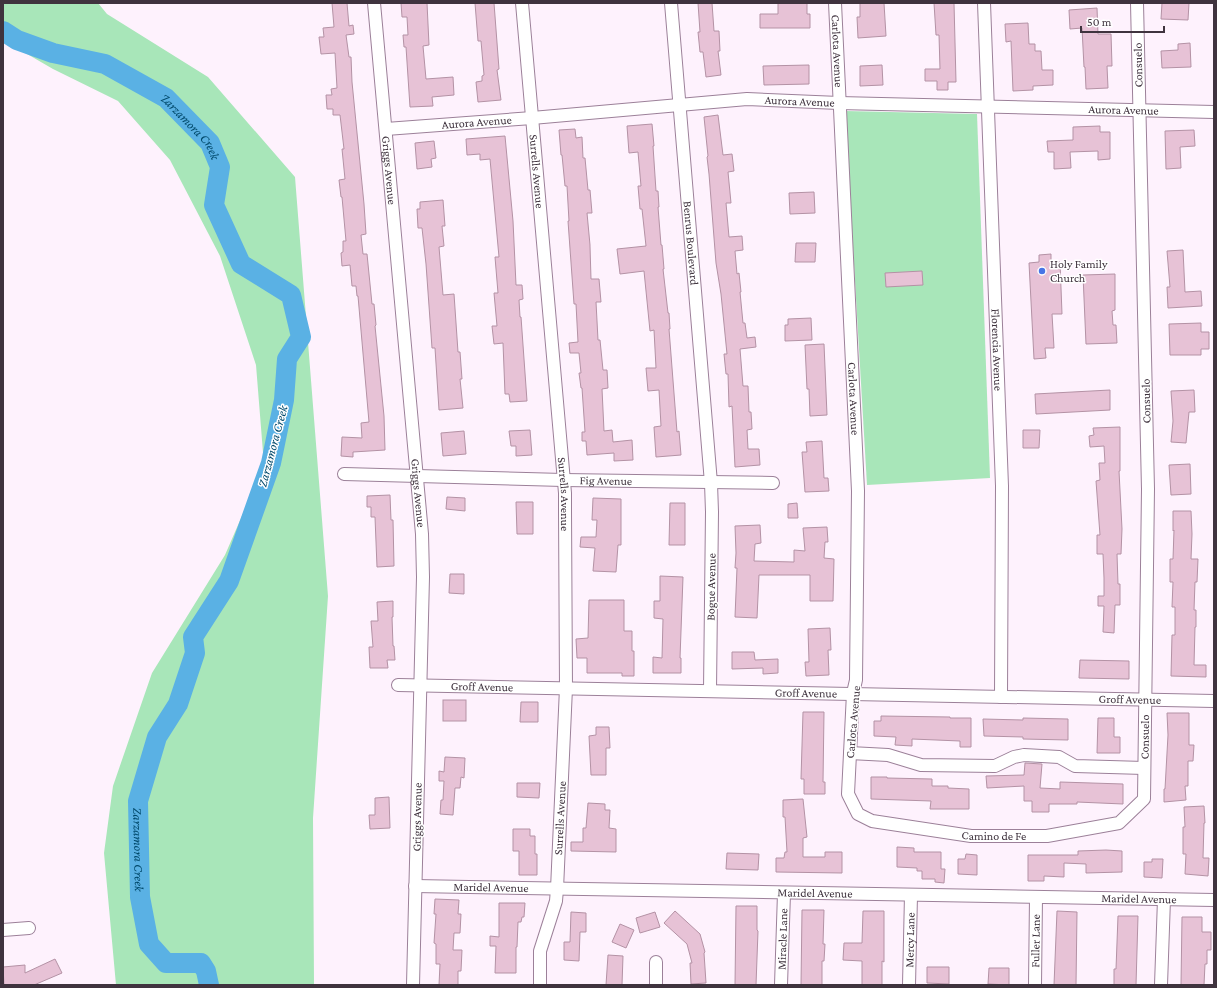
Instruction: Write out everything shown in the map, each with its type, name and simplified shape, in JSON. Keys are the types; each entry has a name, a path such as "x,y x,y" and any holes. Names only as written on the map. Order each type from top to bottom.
{"street":[{"name":"Griggs Avenue","path":"374,3 422,534 423,577 413,985"},
{"name":"Surrells Avenue","path":"522,3 565,493 566,688 557,889 556,901 540,951 540,985"},
{"name":"Benrus Boulevard","path":"671,3 711,483"},
{"name":"Carlota Avenue","path":"835,3 858,491 856,680 853,693 848,794"},
{"name":"Florencia Avenue","path":"984,3 1002,486 1001,697"},
{"name":"Consuelo","path":"1137,3 1148,490 1144,799"},
{"name":"Aurora Avenue","path":"386,128 532,118 746,99 839,103 1214,112"},
{"name":"Fig Avenue","path":"344,474 563,480 773,483"},
{"name":"Bogue Avenue","path":"710,690 711,483"},
{"name":"Groff Avenue","path":"398,684 1214,701"},
{"path":"850,753 888,755 921,765 995,766 1014,757 1024,755 1059,757 1075,766 1144,768"},
{"name":"Camino de Fe","path":"848,794 858,814 872,821 971,836 1022,837 1047,836 1119,822 1144,799"},
{"name":"Maridel Avenue","path":"415,886 1214,900"},
{"name":"Miracle Lane","path":"781,985 784,893"},
{"name":"Mercy Lane","path":"909,985 911,895"},
{"name":"Fuller Lane","path":"1035,985 1036,897"},
{"path":"1161,985 1164,899"},
{"path":"3,930 30,928"},
{"path":"656,962 656,985"}],"green space":[{"path":"3,3 98,3 107,14 208,77 295,177 328,596 313,818 314,985 116,985 104,853 113,786 152,673 225,555 264,465 256,365 220,256 170,160 118,101 53,69 3,40"},
{"path":"845,111 977,114 990,478 867,485"}],"building":[{"path":"332,3 347,3 349,26 353,25 354,34 346,35 349,57 351,57 352,82 364,204 366,234 361,235 363,254 367,254 372,304 374,304 384,416 385,450 353,452 353,457 341,456 342,437 362,438 361,423 369,422 358,296 356,286 352,286 350,265 342,266 341,253 343,252 343,241 346,241 339,180 345,179 342,149 344,149 340,115 333,115 333,109 327,109 326,95 332,95 331,89 337,88 335,53 321,54 319,37 324,37 323,28 334,27"},
{"path":"401,3 427,3 429,45 423,46 426,79 453,77 454,95 432,97 433,106 410,107 406,47 404,47 403,35 408,35 407,17 402,17"},
{"path":"475,3 494,3 499,69 497,70 501,100 478,102 476,82 482,81 482,76 484,75 481,41 478,41"},
{"path":"698,3 712,3 714,31 719,31 720,51 718,51 721,75 706,77 703,52 700,52"},
{"path":"778,3 807,3 807,14 810,14 810,28 760,28 760,14 778,14"},
{"path":"860,3 884,3 886,36 858,38 857,17 860,17"},
{"path":"934,3 954,3 956,82 948,82 948,90 937,90 937,81 925,81 925,69 940,69 939,35 936,35"},
{"path":"1162,3 1189,3 1188,20 1161,19"},
{"path":"1097,8 1098,34 1111,34 1112,66 1107,66 1108,88 1086,89 1082,28 1070,29 1069,10"},
{"path":"1028,23 1029,44 1035,44 1035,51 1041,51 1042,70 1053,70 1053,85 1033,86 1033,90 1013,91 1011,41 1006,42 1005,24"},
{"path":"1190,43 1191,67 1162,68 1161,51 1178,50 1178,44"},
{"path":"809,65 809,84 764,85 763,66"},
{"path":"882,65 883,85 860,86 860,66"},
{"path":"718,115 723,155 732,154 734,171 728,172 731,203 726,203 729,237 742,236 743,250 735,251 737,274 739,273 743,323 745,323 747,338 755,337 756,347 740,349 743,386 748,386 749,412 751,412 752,429 747,430 748,449 759,449 760,465 735,467 732,406 729,407 728,374 726,374 724,354 727,354 721,294 716,263 704,117"},
{"path":"652,124 663,269 669,313 677,432 679,431 681,455 656,457 654,427 661,426 659,390 648,391 646,368 656,368 654,330 650,331 644,271 620,274 617,249 646,246 638,186 641,186 638,152 629,153 627,126"},
{"path":"1100,126 1100,132 1110,132 1110,159 1098,160 1098,151 1070,152 1071,168 1054,169 1054,152 1048,152 1047,141 1073,140 1073,127"},
{"path":"575,129 576,138 582,137 583,158 585,158 588,190 590,190 592,213 587,213 591,279 599,279 601,302 596,302 598,340 600,340 603,370 607,370 608,388 602,389 604,431 612,430 613,442 632,440 633,460 614,461 614,453 587,455 586,441 582,441 582,432 585,432 582,388 579,373 581,373 579,353 570,353 569,343 578,342 568,221 567,186 565,186 559,130"},
{"path":"1194,130 1195,146 1180,147 1181,168 1166,169 1165,131"},
{"path":"505,136 513,221 516,285 522,285 523,299 519,300 527,401 510,402 509,394 505,394 503,343 494,344 492,326 497,326 494,293 498,293 495,257 499,257 490,159 480,160 480,154 467,155 466,139"},
{"path":"434,141 436,158 431,159 432,167 417,169 415,143"},
{"path":"814,192 815,213 790,214 789,193"},
{"path":"443,200 445,226 442,226 444,246 439,247 443,295 454,294 458,352 460,352 462,379 460,379 463,408 439,410 435,348 432,348 426,264 422,228 418,228 417,209 420,209 420,202"},
{"path":"796,243 816,243 815,262 795,262"},
{"path":"1183,250 1185,292 1201,291 1202,306 1168,308 1167,287 1170,287 1167,251"},
{"path":"1051,254 1051,262 1060,262 1062,314 1052,314 1054,348 1045,348 1046,358 1034,359 1029,263 1039,262 1039,255"},
{"path":"922,271 923,285 886,287 885,273"},
{"path":"1115,274 1115,310 1112,311 1113,325 1116,325 1117,343 1086,344 1083,275"},
{"path":"811,318 812,340 785,341 785,325 788,325 788,319"},
{"path":"1201,323 1201,332 1209,332 1209,349 1201,349 1201,355 1170,355 1169,324"},
{"path":"824,344 827,415 810,416 805,345"},
{"path":"1110,390 1110,410 1036,414 1035,394"},
{"path":"1194,390 1195,412 1189,412 1186,443 1171,442 1173,421 1171,391"},
{"path":"1120,427 1119,471 1122,529 1121,554 1117,554 1118,584 1120,584 1120,605 1115,605 1114,633 1103,632 1104,606 1098,606 1098,596 1104,596 1104,578 1103,554 1097,554 1097,535 1100,535 1096,481 1100,480 1099,463 1105,463 1104,446 1090,447 1089,436 1094,435 1093,428"},
{"path":"530,430 532,455 516,456 516,446 511,446 509,431"},
{"path":"1023,430 1040,430 1039,448 1023,448"},
{"path":"464,431 466,454 443,456 441,433"},
{"path":"822,441 824,478 828,478 829,491 805,492 802,452 807,452 806,442"},
{"path":"1190,464 1191,494 1171,495 1169,465"},
{"path":"390,495 391,520 393,520 394,566 377,567 375,517 371,517 371,507 367,507 367,496"},
{"path":"447,497 465,498 465,511 446,509"},
{"path":"593,498 621,499 621,545 618,545 616,572 593,571 595,548 580,547 581,537 596,537 597,520 592,520"},
{"path":"516,502 533,502 533,534 517,534"},
{"path":"670,503 685,503 685,545 669,545"},
{"path":"797,503 798,518 788,518 788,504"},
{"path":"1173,511 1191,511 1191,559 1198,559 1197,582 1195,582 1194,610 1196,610 1196,627 1194,665 1206,665 1206,677 1171,676 1172,635 1175,635 1175,607 1172,607 1173,582 1170,582 1170,559 1173,559"},
{"path":"760,525 761,543 755,544 754,561 794,562 794,550 805,551 803,528 827,527 828,542 825,542 824,558 834,559 833,601 810,601 810,575 759,575 757,618 735,617 737,568 735,568 735,526"},
{"path":"450,574 464,574 464,594 449,593"},
{"path":"660,576 683,577 680,658 681,673 653,673 653,657 662,658 663,619 654,618 654,601 660,601"},
{"path":"589,600 624,600 624,631 632,631 634,676 622,676 622,673 587,673 587,658 577,658 576,639 588,638"},
{"path":"393,601 392,617 395,660 387,660 388,668 370,668 369,647 373,647 371,621 378,621 377,602"},
{"path":"830,628 831,650 828,650 829,675 806,676 805,662 809,662 808,629"},
{"path":"732,652 754,652 755,660 778,659 778,673 763,674 763,668 732,669"},
{"path":"1080,660 1129,661 1129,679 1079,678"},
{"path":"443,700 466,700 466,721 443,721"},
{"path":"521,702 538,702 538,722 520,722"},
{"path":"803,712 824,712 823,782 825,782 825,794 804,794 804,779 801,779"},
{"path":"1167,713 1189,713 1189,745 1194,745 1193,761 1188,761 1188,786 1185,786 1186,800 1164,802 1168,735"},
{"path":"881,716 971,718 971,747 960,747 960,741 912,739 912,746 895,745 896,737 874,736 874,721 881,721"},
{"path":"1023,718 1068,719 1068,740 984,736 983,719 1023,720"},
{"path":"1098,718 1114,718 1114,737 1120,737 1120,753 1097,753"},
{"path":"596,727 609,727 610,748 606,748 606,775 591,775 589,736 596,735"},
{"path":"445,757 465,758 464,778 461,777 460,788 455,788 453,815 440,814 441,800 443,800 444,781 439,781 439,771 444,772"},
{"path":"1025,763 1042,764 1040,788 1060,789 1060,782 1123,784 1123,804 1077,802 1077,804 1049,804 1049,812 1032,812 1032,801 1024,801 1024,786 987,788 986,776 1024,775"},
{"path":"871,777 932,779 932,786 948,786 948,788 969,789 969,809 930,809 931,801 871,799"},
{"path":"517,783 540,783 539,798 517,797"},
{"path":"389,797 390,828 370,829 369,815 375,815 375,798"},
{"path":"803,799 807,837 803,838 803,857 825,857 825,852 842,852 842,873 776,872 776,858 784,858 785,852 787,852 785,817 783,817 783,800"},
{"path":"588,803 605,804 605,810 610,810 609,828 616,829 616,852 571,851 571,842 583,842 583,828 586,828"},
{"path":"1204,806 1205,823 1203,858 1209,858 1208,876 1185,874 1186,854 1183,854 1183,827 1185,827 1184,807"},
{"path":"513,829 530,829 530,836 535,836 537,875 519,875 519,851 513,851"},
{"path":"897,847 914,848 914,852 941,852 941,869 945,869 944,883 935,882 935,879 922,879 922,871 917,871 917,868 897,867"},
{"path":"1078,851 1122,851 1122,872 1086,873 1086,864 1064,863 1064,877 1044,876 1044,881 1028,881 1028,855 1078,855"},
{"path":"727,853 759,854 758,870 726,869"},
{"path":"966,854 977,855 977,875 958,874 958,859 965,859"},
{"path":"1152,859 1163,859 1162,878 1144,877 1144,862 1152,862"},
{"path":"435,899 459,900 458,914 461,914 460,933 454,933 453,950 462,950 461,971 458,971 458,985 439,985 440,964 436,964 436,944 434,943 436,914 434,914"},
{"path":"499,903 525,903 524,917 522,917 521,922 518,922 516,973 495,973 496,946 490,946 490,936 499,937"},
{"path":"736,906 757,906 758,931 756,985 735,985"},
{"path":"802,910 824,910 823,944 825,944 824,961 822,961 822,985 801,985"},
{"path":"675,911 700,934 705,952 706,983 691,984 690,963 692,963 687,944 664,923"},
{"path":"863,911 884,911 884,962 882,961 882,985 862,985 862,961 843,960 844,943 862,943"},
{"path":"1057,911 1077,912 1076,985 1054,985"},
{"path":"571,912 586,913 586,932 580,932 579,961 564,960 564,942 570,942"},
{"path":"655,912 660,927 640,933 636,918"},
{"path":"1118,916 1138,916 1136,985 1114,985"},
{"path":"1182,917 1202,917 1202,932 1211,932 1211,950 1207,950 1204,985 1181,985"},
{"path":"620,924 634,930 626,948 612,942"},
{"path":"608,955 623,956 622,985 606,985"},
{"path":"55,959 62,973 34,985 4,985 3,967 25,965 25,973"},
{"path":"927,967 949,967 949,984 927,983"},
{"path":"989,968 1009,968 1009,985 988,984"}],"waterway":[{"name":"Zarzamora Creek","path":"3,31 17,40 53,53 105,64 166,98 210,143 220,167 214,205 241,264 291,295 301,337 287,359 284,400 271,463 229,581 193,637 195,653 178,704 157,737 138,801 140,897 149,944 166,963 201,963 206,971 209,985"}],"place":[{"name":"Holy Family Church","path":"1042,271"}]}
